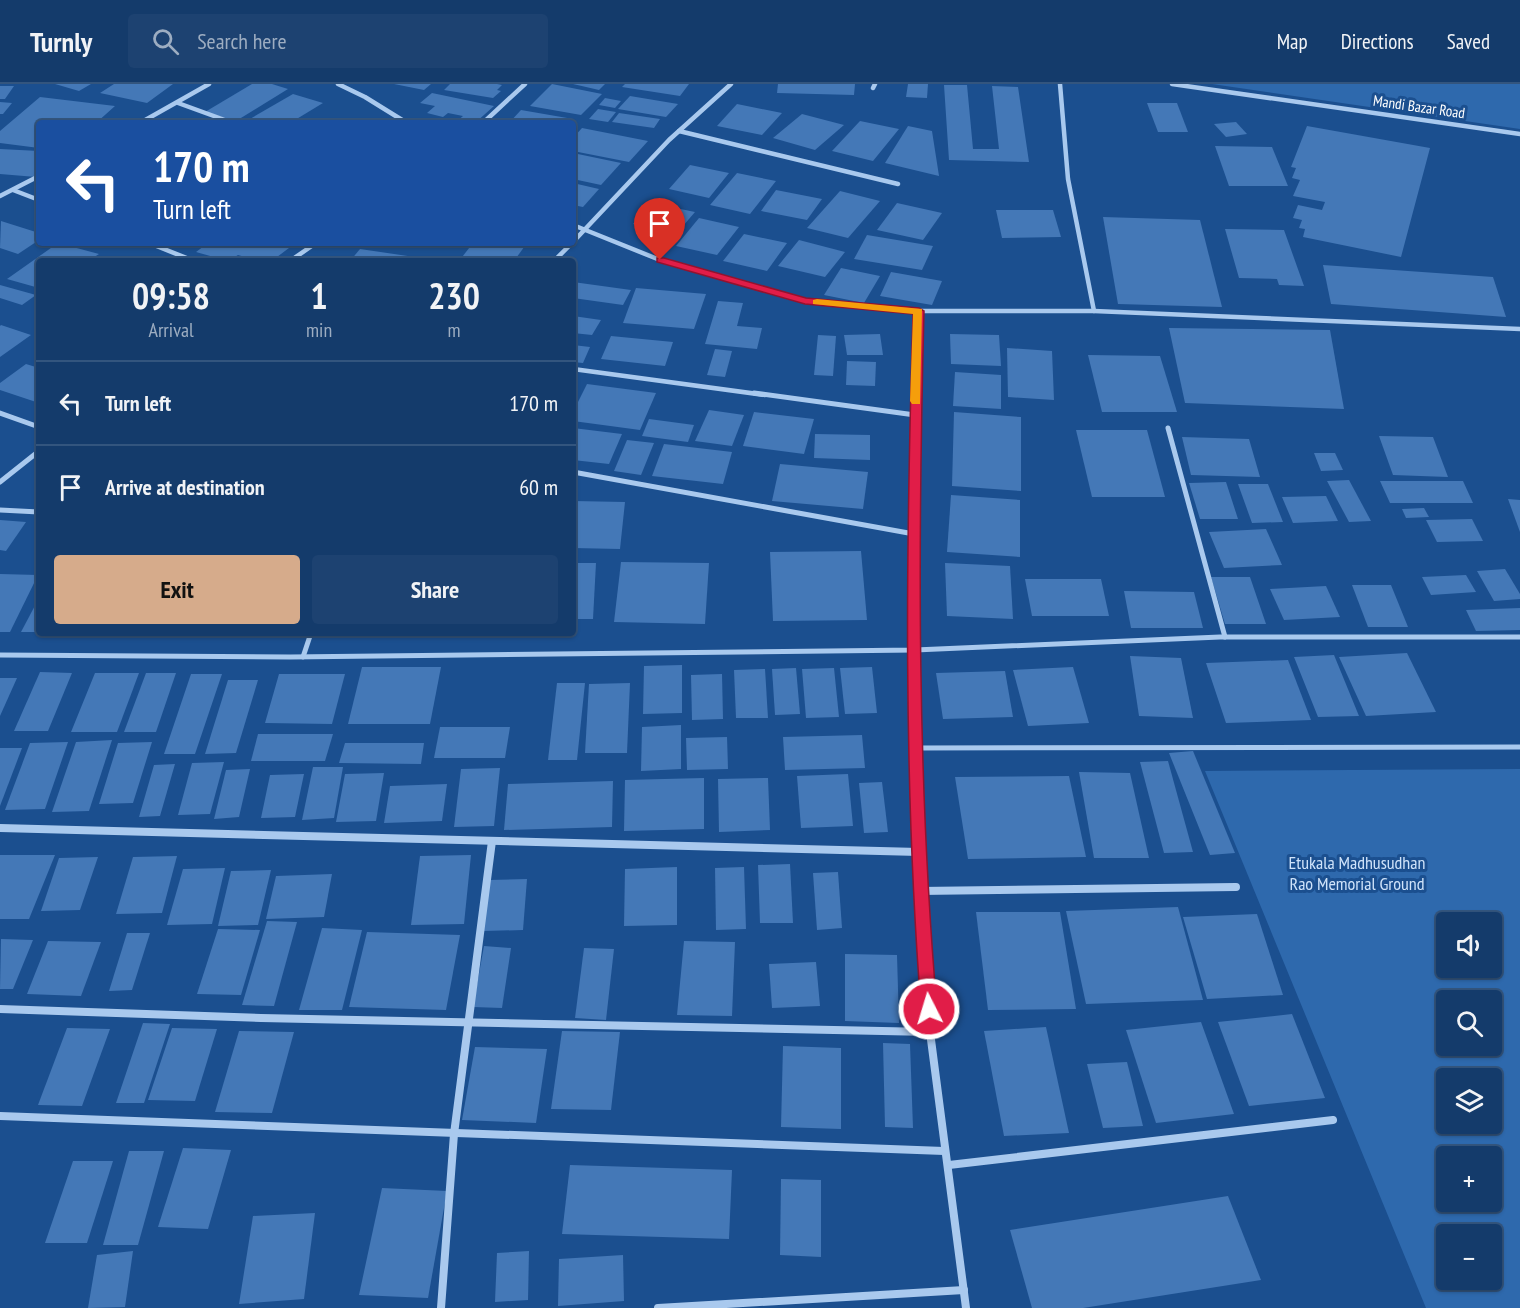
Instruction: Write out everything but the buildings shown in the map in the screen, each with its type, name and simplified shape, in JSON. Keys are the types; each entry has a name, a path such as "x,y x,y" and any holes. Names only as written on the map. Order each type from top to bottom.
{"street":[{"path":"146,120 209,84"},
{"path":"338,84 365,97 402,120"},
{"path":"486,120 525,84"},
{"path":"576,240 679,131 711,100 732,84"},
{"path":"1060,84 1068,179 1094,311"},
{"name":"Mandi Bazar Road","path":"1172,84 1520,134"},
{"path":"178,103 225,120"},
{"path":"679,131 898,184"},
{"path":"0,196 36,178"},
{"path":"13,190 36,199"},
{"path":"576,226 660,260 805,301 919,311 1094,311 1520,329"},
{"path":"156,246 186,258"},
{"path":"294,258 312,246"},
{"path":"557,258 570,246"},
{"path":"919,311 914,534 919,891 930,1032 966,1308"},
{"path":"576,369 915,415"},
{"path":"0,413 36,426"},
{"path":"1168,428 1225,637"},
{"path":"0,482 36,453"},
{"path":"576,473 914,534"},
{"path":"0,510 36,512"},
{"path":"303,657 310,636"},
{"path":"0,655 303,657 915,650 1225,637 1520,637"},
{"path":"916,748 1520,747"},
{"path":"0,828 919,852"},
{"path":"441,1308 454,1134 492,841"},
{"path":"919,891 1236,887"},
{"path":"0,1009 261,1018 930,1032"},
{"path":"0,1116 944,1151"},
{"path":"949,1165 1333,1120"},
{"path":"658,1308 964,1290"}],"green space":[{"path":"1212,84 1520,84 1520,129"},
{"name":"Etukala Madhusudhan Rao Memorial Ground","path":"1520,769 1520,1308 1426,1308 1205,771"}],"slow traffic":[{"path":"817,302 919,311 916,401"}],"route":[{"path":"660,260 805,301 919,311 915,439 915,650 919,891 929,1009"}]}
